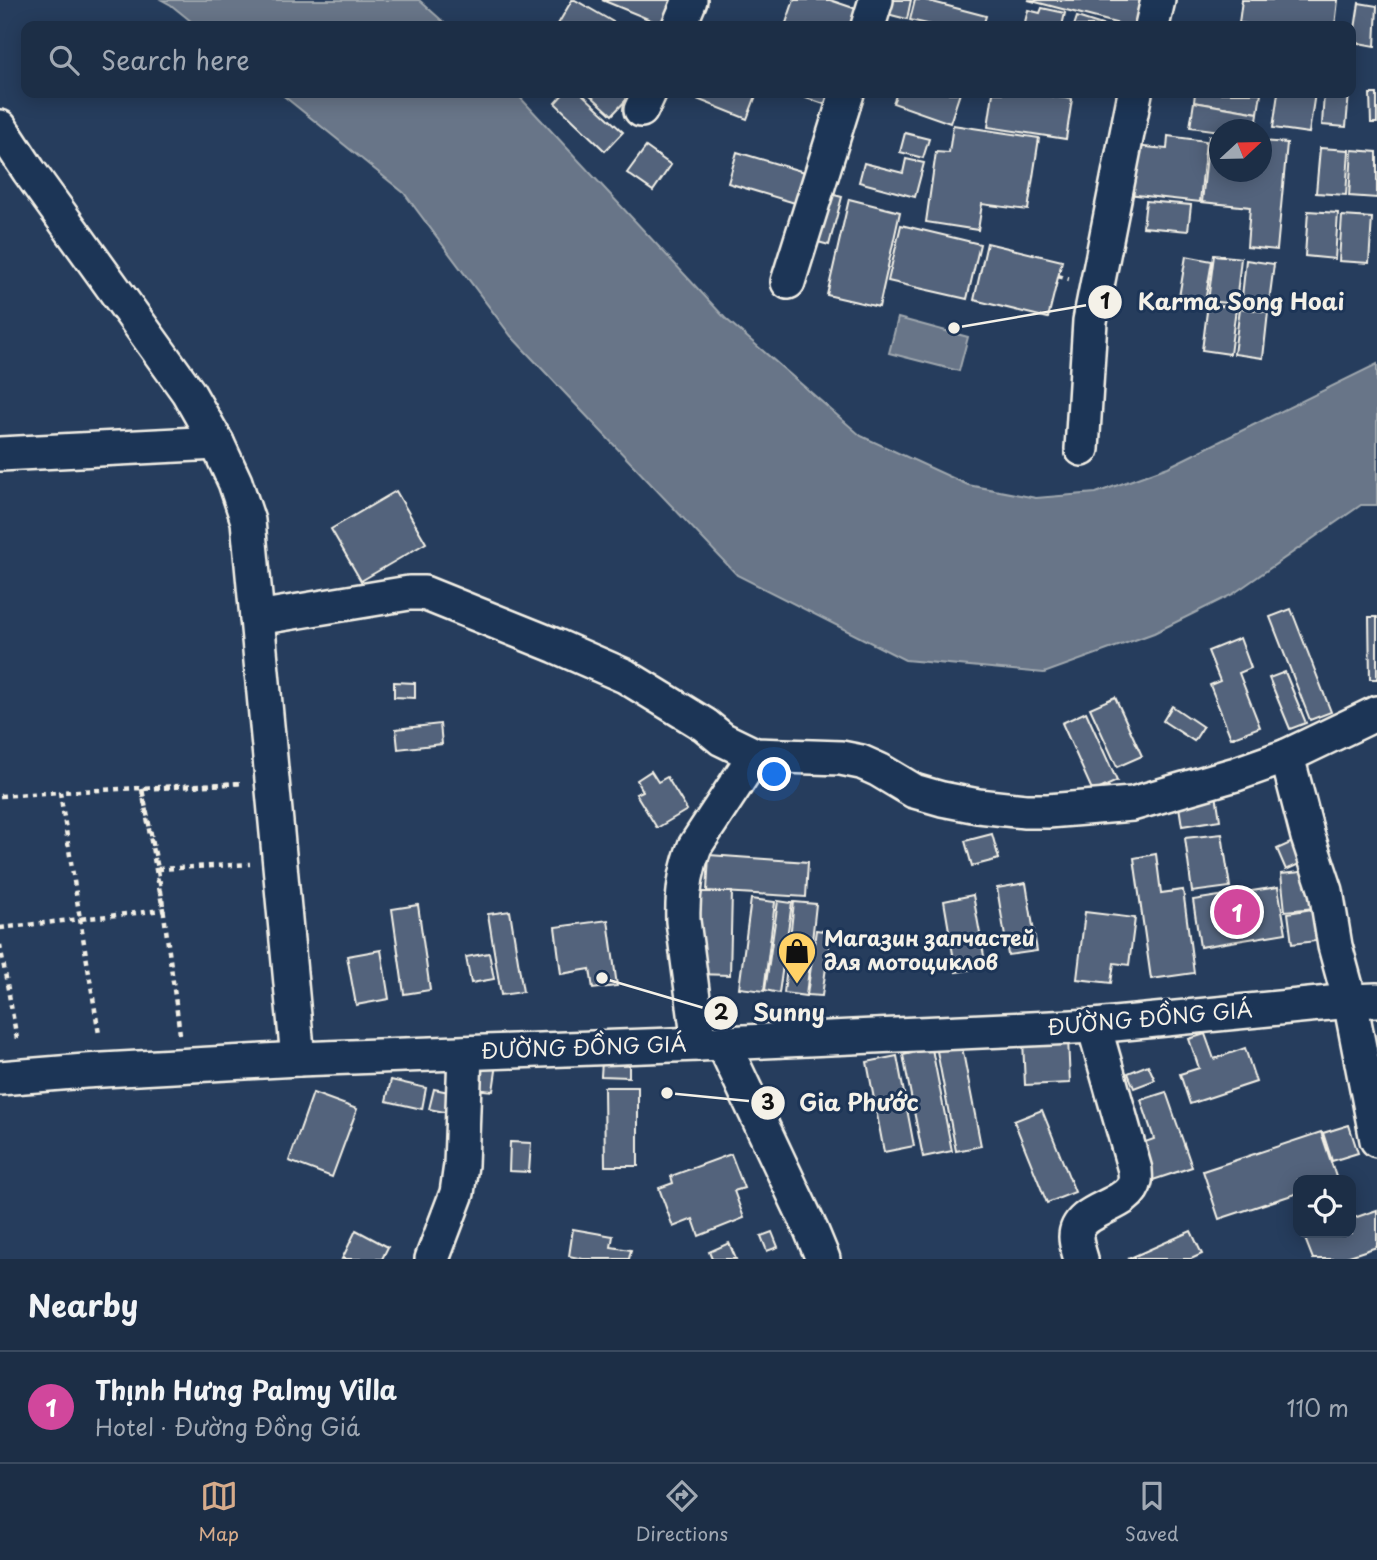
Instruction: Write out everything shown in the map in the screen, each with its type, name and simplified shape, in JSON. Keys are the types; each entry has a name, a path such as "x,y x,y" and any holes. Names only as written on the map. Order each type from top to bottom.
{"street":[{"path":"680,21 690,0"},
{"path":"870,21 876,0"},
{"path":"1153,21 1158,0"},
{"path":"788,282 845,98"},
{"path":"1082,449 1090,321 1134,98"},
{"path":"0,127 188,392 217,443 235,482 248,521 298,1059"},
{"path":"0,454 217,443"},
{"path":"257,618 409,593 424,593 625,676 723,739 755,755 841,758 861,762 914,791 978,806 1025,811 1132,804 1236,774 1287,756 1377,713"},
{"path":"755,755 695,846 684,881 683,921 711,1044 811,1230 823,1259"},
{"path":"1287,756 1326,891 1335,946 1364,1000 1377,1140"},
{"name":"ĐƯỜNG ĐỒNG GIÁ","path":"0,1078 298,1059 711,1044 1094,1026 1364,1000"},
{"path":"1081,1259 1075,1236 1077,1228 1086,1218 1123,1197 1135,1183 1135,1170 1094,1026"},
{"path":"432,1259 457,1193 461,1165 465,1053"}],"path":[{"path":"0,796 245,783 142,789"},
{"path":"142,789 158,869 180,1034"},
{"path":"142,789 163,910"},
{"path":"60,792 99,1034"},
{"path":"158,869 254,863"},
{"path":"0,928 163,910"},
{"path":"0,945 17,1039"}],"water":[{"path":"162,0 419,0 442,21 191,21"},
{"path":"286,98 521,98 725,318 861,436 968,485 1036,498 1096,493 1168,467 1377,364 1377,505 1361,505 1233,594 1154,633 1044,673 905,660 737,575 511,336 404,193"},
{"path":"898,318 968,337 959,371 889,353"}],"building":[{"path":"572,0 575,0 612,21 560,21"},
{"path":"602,0 675,0 667,21 653,21"},
{"path":"794,0 830,0 868,13 866,21 787,21"},
{"path":"887,0 911,0 907,19 883,13"},
{"path":"915,0 925,0 986,16 984,21 910,20"},
{"path":"1028,0 1148,0 1142,21 1108,21"},
{"path":"1242,0 1338,0 1336,21 1239,21"},
{"path":"1359,3 1377,6 1375,46 1356,43"},
{"path":"1042,8 1065,13 1063,21 1025,21 1028,10 1040,13"},
{"path":"1370,94 1377,94 1377,123 1371,123"},
{"path":"560,98 586,98 623,132 605,151 555,103"},
{"path":"593,98 628,98 612,115"},
{"path":"698,98 755,98 747,119"},
{"path":"806,98 836,98 833,107"},
{"path":"895,98 958,98 950,123 893,103"},
{"path":"992,98 1072,99 1066,139 988,127"},
{"path":"1194,98 1260,98 1258,113 1194,102"},
{"path":"1277,98 1314,98 1309,133 1273,128"},
{"path":"1324,98 1349,98 1346,127 1322,125"},
{"path":"1194,102 1258,113 1257,119 1209,119 1209,130 1190,127"},
{"path":"953,125 1039,138 1028,210 982,204 978,230 926,222 936,152 949,153"},
{"path":"905,133 929,139 923,158 900,152"},
{"path":"1168,136 1206,141 1200,202 1128,194 1133,146 1167,149"},
{"path":"1209,136 1209,182 1272,182 1272,142 1287,143 1277,250 1247,247 1250,207 1202,202"},
{"path":"646,147 671,165 653,191 627,173"},
{"path":"1320,148 1349,150 1346,195 1316,193"},
{"path":"1352,150 1377,152 1377,198 1349,196"},
{"path":"737,152 804,172 795,203 728,183"},
{"path":"906,159 924,163 915,197 859,182 864,163 903,173"},
{"path":"819,191 842,197 829,245 807,239"},
{"path":"849,199 900,212 879,307 827,295"},
{"path":"1146,201 1191,205 1188,231 1143,227"},
{"path":"1308,211 1338,213 1335,259 1305,256"},
{"path":"1342,216 1372,218 1369,263 1339,261"},
{"path":"901,225 980,244 967,299 888,281"},
{"path":"987,243 1062,261 1048,318 974,300"},
{"path":"1214,255 1241,258 1236,304 1208,301"},
{"path":"1186,256 1212,261 1205,302 1179,297"},
{"path":"1246,260 1274,264 1268,310 1241,306"},
{"path":"1208,304 1236,308 1230,354 1202,350"},
{"path":"1240,308 1268,312 1263,358 1234,354"},
{"path":"396,491 426,543 361,581 331,529"},
{"path":"1291,609 1331,712 1310,720 1270,617"},
{"path":"1369,617 1377,617 1377,679 1370,679"},
{"path":"1240,638 1251,668 1239,673 1260,727 1231,738 1210,685 1220,681 1208,651"},
{"path":"1285,672 1306,723 1290,729 1269,678"},
{"path":"394,682 415,683 415,698 394,697"},
{"path":"1115,697 1142,756 1117,767 1090,708"},
{"path":"1172,706 1203,727 1194,741 1163,721"},
{"path":"1086,712 1117,781 1093,792 1062,723"},
{"path":"440,724 442,744 398,749 396,729"},
{"path":"651,771 658,782 667,777 687,810 657,828 636,794 643,791 637,780"},
{"path":"1216,794 1220,820 1182,826 1178,800"},
{"path":"992,834 999,859 972,866 965,841"},
{"path":"1222,834 1230,887 1192,892 1185,838"},
{"path":"1297,840 1306,861 1286,870 1277,849"},
{"path":"1156,854 1161,893 1183,890 1194,973 1151,979 1134,858"},
{"path":"709,855 808,862 806,897 707,891"},
{"path":"1311,871 1315,908 1285,911 1281,874"},
{"path":"1026,883 1037,951 1008,955 997,888"},
{"path":"1278,887 1286,933 1200,947 1193,900"},
{"path":"697,892 732,892 730,975 695,974"},
{"path":"973,895 986,967 956,972 944,901"},
{"path":"751,899 775,902 764,991 739,988"},
{"path":"778,901 792,903 779,993 765,990"},
{"path":"794,902 816,904 806,996 784,993"},
{"path":"418,905 430,990 404,994 392,909"},
{"path":"1312,909 1316,941 1292,944 1288,913"},
{"path":"510,911 523,992 501,995 488,914"},
{"path":"1085,912 1135,918 1129,965 1114,963 1111,983 1077,979"},
{"path":"608,920 617,986 593,989 590,969 561,974 555,927"},
{"path":"816,930 831,932 822,996 807,995"},
{"path":"381,950 389,999 356,1005 347,956"},
{"path":"489,953 494,979 471,983 466,957"},
{"path":"1205,1034 1214,1059 1245,1048 1256,1082 1190,1104 1180,1074 1199,1068 1189,1039"},
{"path":"1068,1038 1070,1083 1025,1085 1023,1040"},
{"path":"962,1047 981,1146 956,1151 937,1051"},
{"path":"932,1049 952,1151 923,1157 903,1055"},
{"path":"897,1056 914,1146 884,1152 867,1062"},
{"path":"478,1061 497,1064 493,1091 474,1089"},
{"path":"602,1061 629,1062 629,1077 601,1076"},
{"path":"1148,1065 1155,1080 1134,1088 1128,1073"},
{"path":"391,1080 426,1088 422,1109 386,1101"},
{"path":"604,1087 638,1087 638,1166 605,1166"},
{"path":"434,1089 459,1094 455,1114 429,1109"},
{"path":"1166,1092 1192,1167 1144,1183 1131,1147 1154,1139 1141,1100"},
{"path":"313,1093 357,1109 332,1177 289,1161"},
{"path":"1042,1110 1075,1192 1047,1203 1014,1121"},
{"path":"1349,1125 1358,1153 1332,1161 1323,1133"},
{"path":"1321,1132 1335,1175 1293,1175 1293,1195 1219,1219 1203,1171"},
{"path":"510,1142 531,1143 529,1172 509,1171"},
{"path":"731,1154 744,1188 734,1191 744,1218 699,1236 693,1219 673,1227 659,1188 673,1183 671,1176"},
{"path":"1377,1210 1377,1247 1340,1259 1313,1259 1305,1238 1356,1238 1356,1217"},
{"path":"573,1229 613,1236 611,1247 631,1250 629,1259 583,1259 569,1256"},
{"path":"356,1230 388,1247 382,1259 342,1259"},
{"path":"1191,1231 1202,1254 1191,1259 1128,1259"},
{"path":"772,1232 778,1247 767,1251 761,1236"},
{"path":"729,1243 736,1259 712,1259 709,1252"}],"place":[{"name":"Karma Song Hoai","path":"954,328"},
{"name":"Thịnh Hưng Palmy Villa","path":"1237,912"},
{"name":"Sunny","path":"602,978"},
{"name":"Магазин запчастей для мотоциклов","path":"797,985"},
{"name":"Gia Phước","path":"667,1093"}]}
